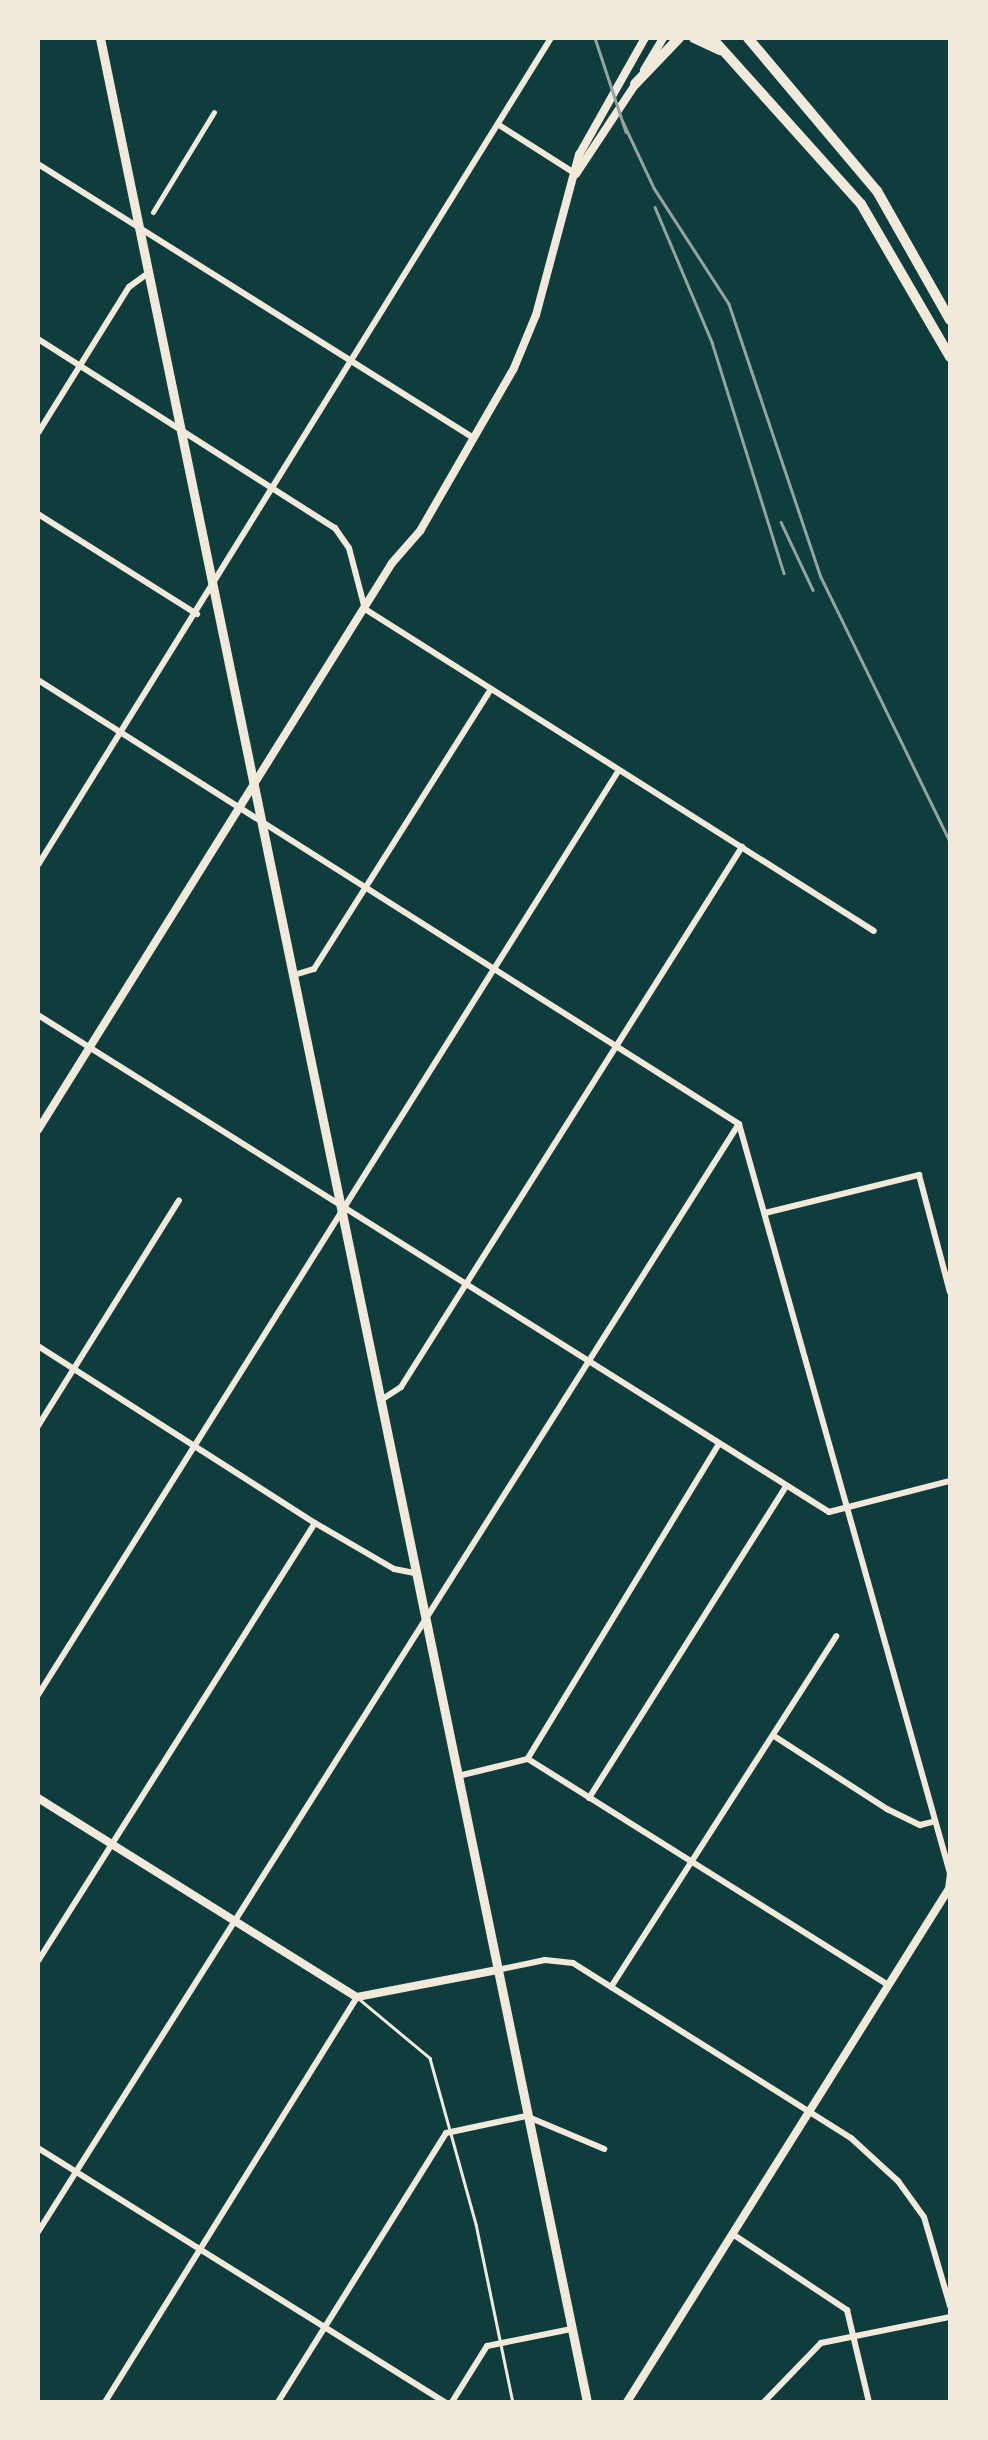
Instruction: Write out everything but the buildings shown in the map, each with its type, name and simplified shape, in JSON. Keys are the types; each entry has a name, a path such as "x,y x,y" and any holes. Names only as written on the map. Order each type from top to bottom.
{"highway":[{"path":"636,84 679,38"},
{"path":"694,38 727,54"},
{"path":"712,38 862,204 950,356"},
{"path":"748,38 866,176 950,320"}],"main road":[{"path":"100,38 587,2402"}],"street":[{"path":"38,864 41,850 121,732 356,362 551,38"},
{"path":"38,1130 364,610 420,531 528,339 580,155 645,38"},
{"path":"576,174 590,162 663,38"},
{"path":"153,212 214,112"},
{"path":"499,126 576,174"},
{"path":"38,164 472,436"},
{"path":"38,433 129,287 148,272"},
{"path":"38,339 342,534 364,610 874,932"},
{"path":"38,514 197,614"},
{"path":"38,680 739,1124 932,1822 950,1873 949,1888 628,2402"},
{"path":"294,975 314,969 491,689"},
{"path":"38,1695 619,770"},
{"path":"381,1400 401,1387 742,847"},
{"path":"38,1014 830,1512 950,1481"},
{"path":"38,2232 424,1618 592,1362 739,1124"},
{"path":"765,1213 919,1175 950,1292"},
{"path":"38,1426 179,1200"},
{"path":"38,1346 315,1522 394,1569 415,1574"},
{"path":"457,1776 528,1759 719,1444"},
{"path":"589,1798 786,1486"},
{"path":"38,1961 315,1522"},
{"path":"610,1987 836,1636"},
{"path":"774,1736 887,1809 920,1825 932,1822"},
{"path":"528,1759 888,1985"},
{"path":"38,1798 357,1997 566,1960 863,2148 912,2198 936,2244 950,2306"},
{"path":"104,2402 357,1997"},
{"path":"278,2402 446,2133 526,2116 604,2149"},
{"path":"38,2148 448,2402 497,2341 571,2329"},
{"path":"734,2235 841,2304 856,2334 870,2402"},
{"path":"764,2402 810,2350 856,2334 950,2317"}],"lane":[{"path":"357,1997 430,2058 446,2133 476,2224 497,2341 513,2402"}],"railway":[{"path":"595,38 626,132"},
{"path":"623,122 654,188 729,304 821,577 950,841"},
{"path":"655,207 712,342 784,573"},
{"path":"781,522 813,590"}]}
